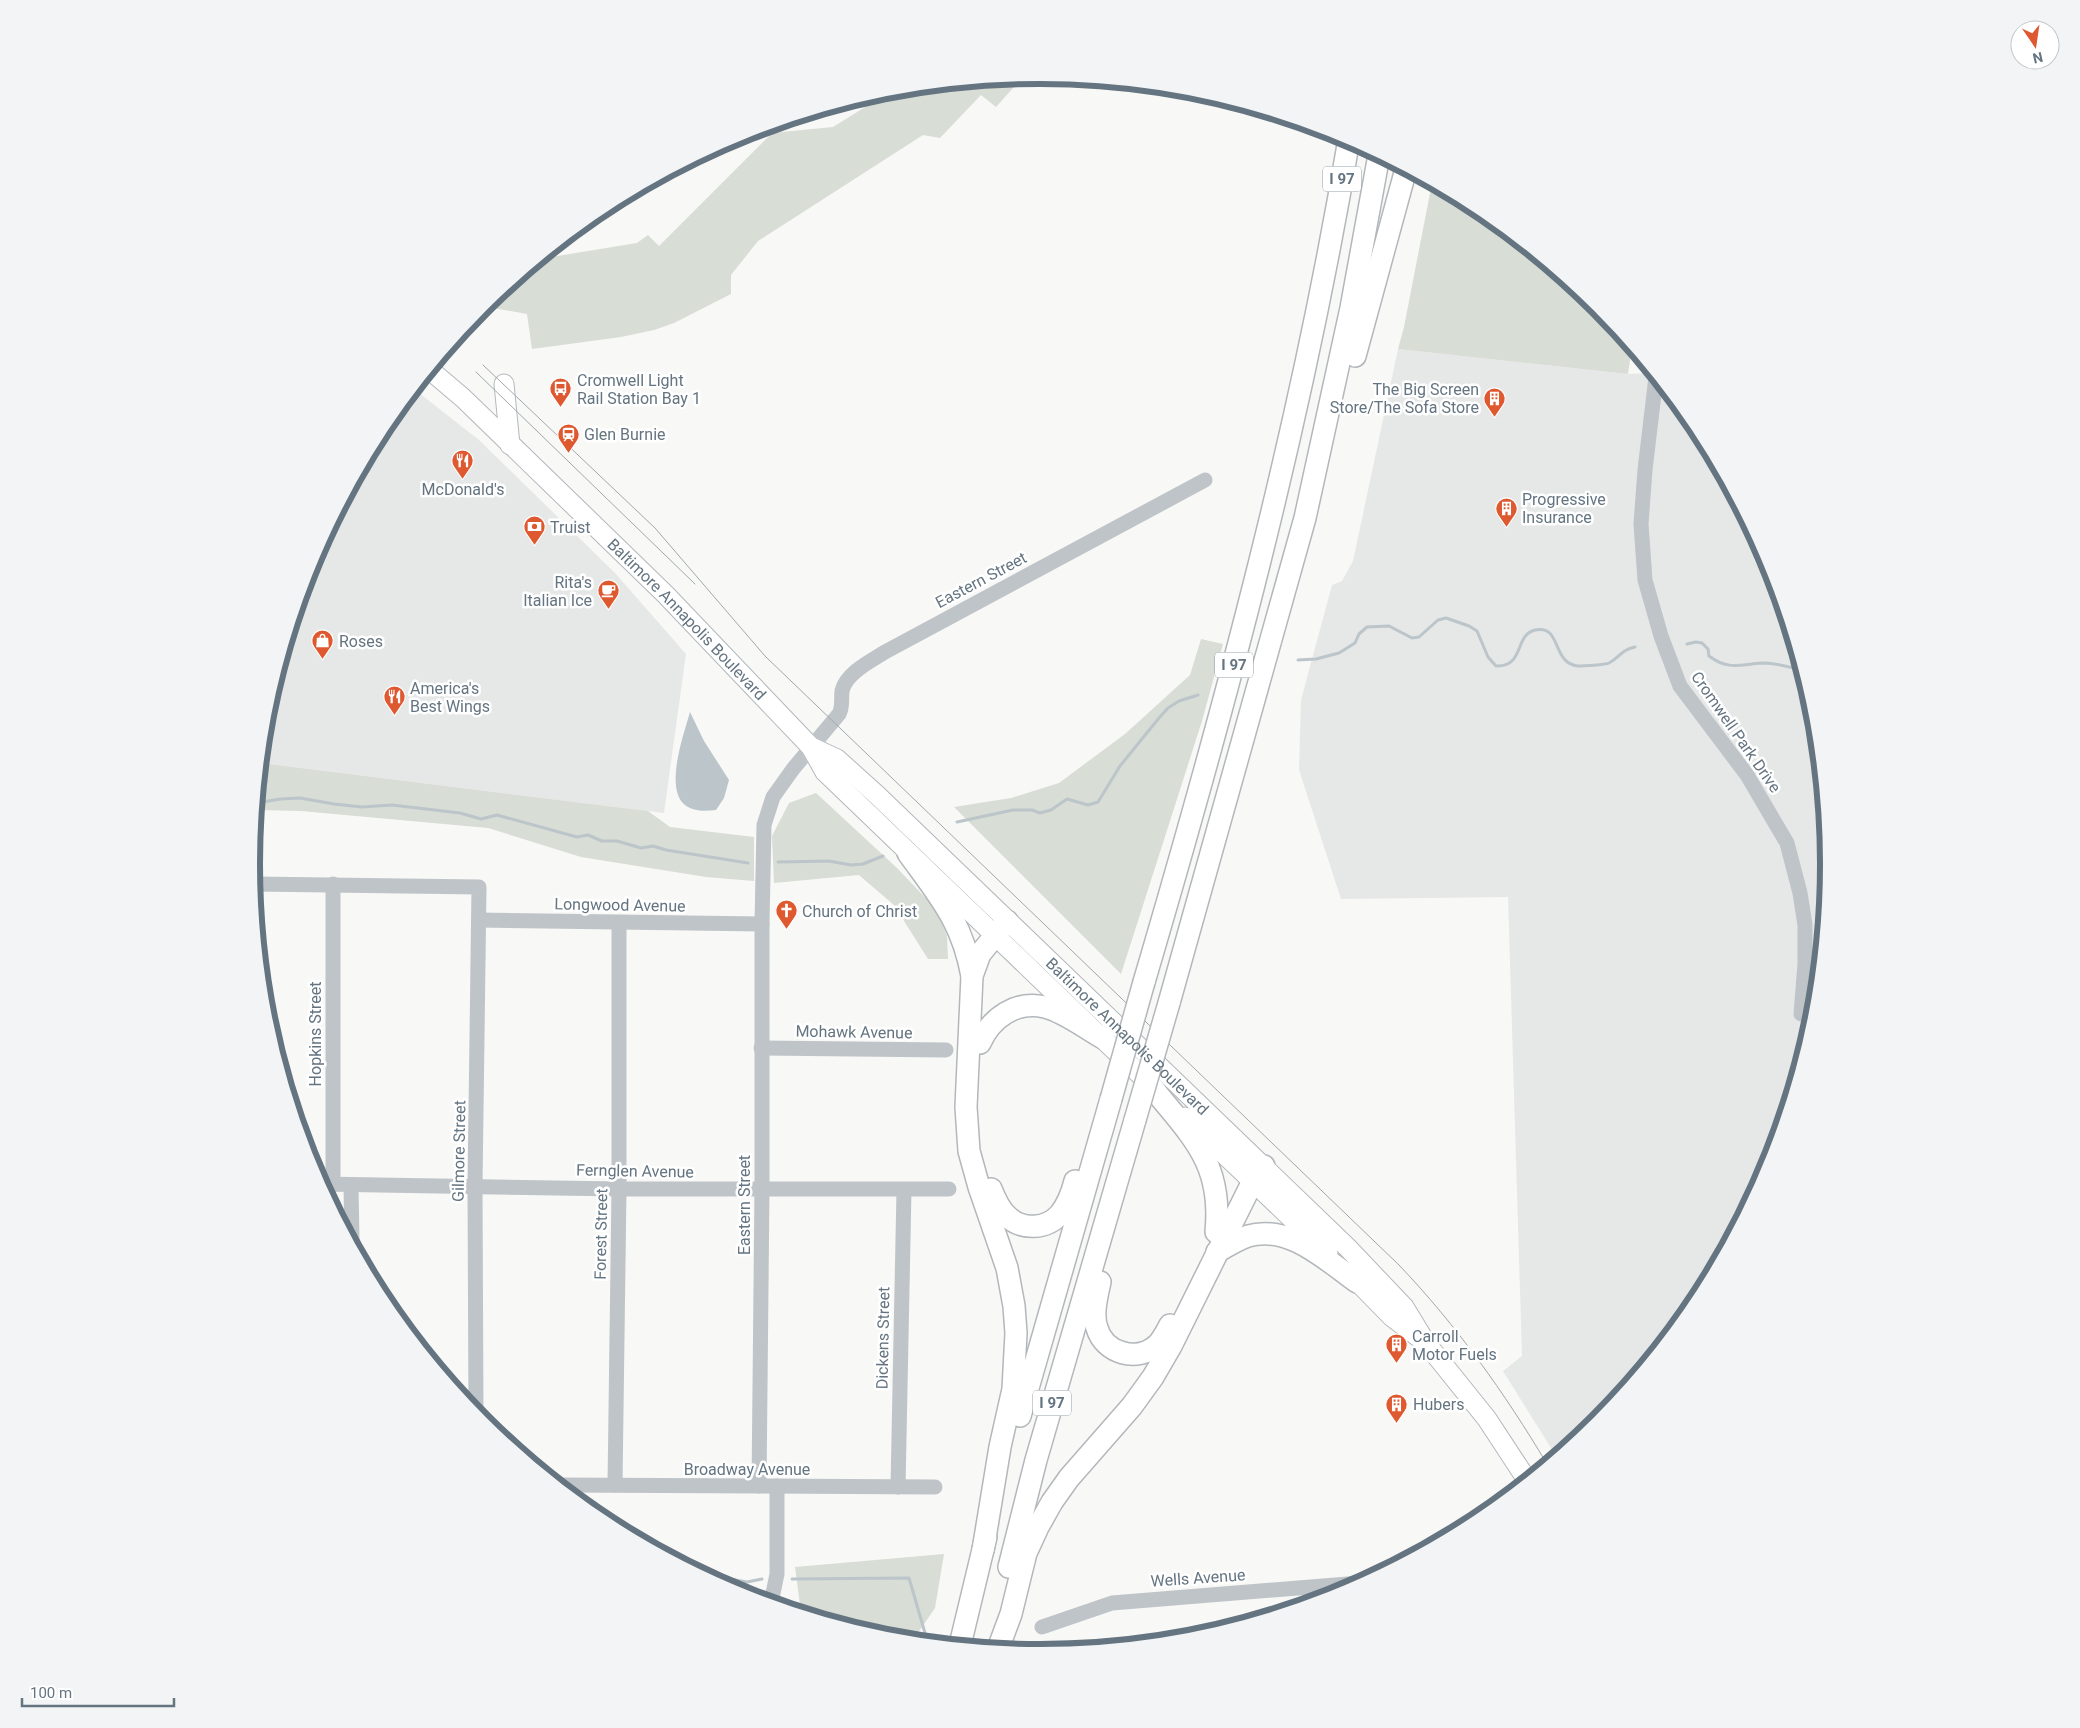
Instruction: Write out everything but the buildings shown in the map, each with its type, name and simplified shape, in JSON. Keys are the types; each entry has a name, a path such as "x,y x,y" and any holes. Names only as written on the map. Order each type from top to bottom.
{"highway":[{"path":"1335,220 1343,145"},
{"name":"I 97","path":"961,1640 983,1550 1183,851 1249,610 1297,404 1335,220 1348,147"},
{"name":"I 97","path":"994,1643 1026,1497 1169,1004 1305,518 1351,308 1378,161"},
{"path":"1305,518 1341,415 1360,334 1404,174"},
{"path":"908,852 954,919 966,948 972,976 966,1108 968,1146 979,1187 1007,1268 1014,1306 1016,1333 1013,1389 1000,1447 983,1550"},
{"path":"972,976 980,954 1005,931"},
{"path":"1005,931 990,959 983,980 977,1116 982,1158 999,1206 1006,1216 1018,1223 1031,1226 1045,1224 1056,1218 1072,1193 1084,1155 1111,1099"},
{"path":"980,1043 987,1029 998,1017 1012,1009 1029,1006 1054,1010 1103,1038"},
{"path":"1000,1643 1011,1614 1026,1552 1041,1521 1069,1478 1132,1406 1153,1377 1171,1346 1216,1242 1217,1198 1210,1170 1194,1140 1151,1086"},
{"path":"1123,1160 1110,1246 1095,1310 1097,1330 1108,1346 1117,1351 1132,1354 1148,1351 1156,1345 1170,1325 1256,1171"},
{"path":"1216,1242 1266,1234 1278,1235 1307,1247 1357,1282"}],"main road":[{"name":"Baltimore Annapolis Boulevard","path":"434,373 463,398 665,594 811,747 825,772 908,852 1005,931 1256,1171 1357,1282 1392,1317 1426,1343"},
{"path":"504,384 510,445"},
{"name":"Baltimore Annapolis Boulevard","path":"811,747 837,759 1005,931 1103,1038 1151,1086 1347,1247 1404,1307 1426,1343 1487,1419 1524,1476"}],"street":[{"name":"Cromwell Park Drive","path":"1655,384 1641,524 1645,580 1661,636 1680,686 1747,775 1787,843 1800,893 1806,926 1801,1014"},
{"name":"Eastern Street","path":"759,1486 762,924 766,817 773,797 793,769 839,714 845,684 855,673 873,660 1205,480"},
{"path":"260,884 333,884"},
{"name":"Gilmore Street","path":"333,884 479,888 476,1403"},
{"name":"Hopkins Street","path":"327,1181 333,884"},
{"name":"Longwood Avenue","path":"479,920 762,924"},
{"name":"Forest Street","path":"615,1485 619,1188 619,923"},
{"name":"Mohawk Avenue","path":"761,1048 946,1050"},
{"name":"Fernglen Avenue","path":"329,1184 619,1188 949,1189"},
{"path":"351,1185 352,1231"},
{"name":"Dickens Street","path":"898,1487 904,1190"},
{"name":"Broadway Avenue","path":"568,1485 935,1487"},
{"path":"772,1597 777,1574 777,1486"},
{"name":"Wells Avenue","path":"1042,1627 1112,1603 1337,1586"}],"shaded area":[{"path":"1016,84 996,107 981,95 940,138 923,135 758,241 731,275 731,294 674,323 654,330 621,337 532,349 527,314 492,308 550,257 637,243 648,235 659,246 772,133 833,127 873,102 938,90"},
{"path":"1431,189 1473,215 1515,245 1592,312 1631,355 1628,374 1398,349"},
{"path":"1398,349 1628,374 1646,373 1689,431 1716,474 1740,519 1761,565 1779,613 1794,662 1814,762 1819,813 1820,864 1819,915 1814,966 1794,1066 1779,1115 1761,1163 1740,1209 1716,1254 1689,1297 1659,1339 1627,1378 1592,1416 1553,1452 1503,1371 1522,1356 1508,897 1341,899 1299,770 1301,700 1332,585 1342,581 1353,561"},
{"path":"418,393 479,440 615,573 686,654 664,813 266,764 286,662 301,613 319,565 340,519 364,474"},
{"path":"1201,639 1223,644 1202,721 1121,974 954,807 1011,798 1059,783 1125,734 1190,675"},
{"path":"690,712 704,741 729,780 724,798 716,810 692,809 685,805 679,797 676,786 677,760"},
{"path":"266,764 648,811 670,827 754,837 754,881 706,877 581,857 488,828 301,811 261,810"},
{"path":"816,793 897,868 936,909 947,936 948,959 928,959 894,905 859,875 774,883 772,836 789,803"},
{"path":"944,1554 935,1608 917,1634 838,1618 800,1606 795,1567"}],"waterway":[{"path":"1298,660 1316,659 1339,653 1355,643 1359,634 1367,627 1389,626 1412,638 1419,637 1438,620 1446,618 1469,626 1477,631 1488,657 1496,666 1511,662 1516,656 1524,638 1528,633 1535,630 1543,630 1549,633 1564,658 1578,666 1609,663 1630,648 1635,647"},
{"path":"1687,644 1702,643 1708,649 1709,656 1724,664 1737,666 1766,663 1796,669"},
{"path":"957,822 1013,810 1032,810 1040,813 1051,810 1067,799 1088,805 1098,802 1120,766 1168,708 1179,701 1198,695"},
{"path":"262,802 300,798 362,807 392,805 460,813 481,819 497,815 577,837 588,835 602,841 617,841 641,848 653,846 666,850 748,863"},
{"path":"778,862 829,861 851,865 863,864 883,856"},
{"path":"726,1578 747,1582 762,1579"},
{"path":"792,1579 909,1578 925,1633"}],"tram line":[{"path":"483,365 655,528 765,656 1399,1265 1441,1312 1479,1360 1544,1459"},
{"path":"476,372 695,584"}],"place":[{"name":"Cromwell Light Rail Station Bay 1","path":"561,408"},
{"name":"The Big Screen Store/The Sofa Store","path":"1495,417"},
{"name":"Glen Burnie","path":"568,453"},
{"name":"McDonald's","path":"463,479"},
{"name":"Progressive Insurance","path":"1506,527"},
{"name":"Truist","path":"534,546"},
{"name":"Rita's Italian Ice","path":"608,610"},
{"name":"Roses","path":"323,660"},
{"name":"America's Best Wings","path":"394,716"},
{"name":"Church of Christ","path":"786,930"},
{"name":"Carroll Motor Fuels","path":"1396,1364"},
{"name":"Hubers","path":"1397,1423"}]}
